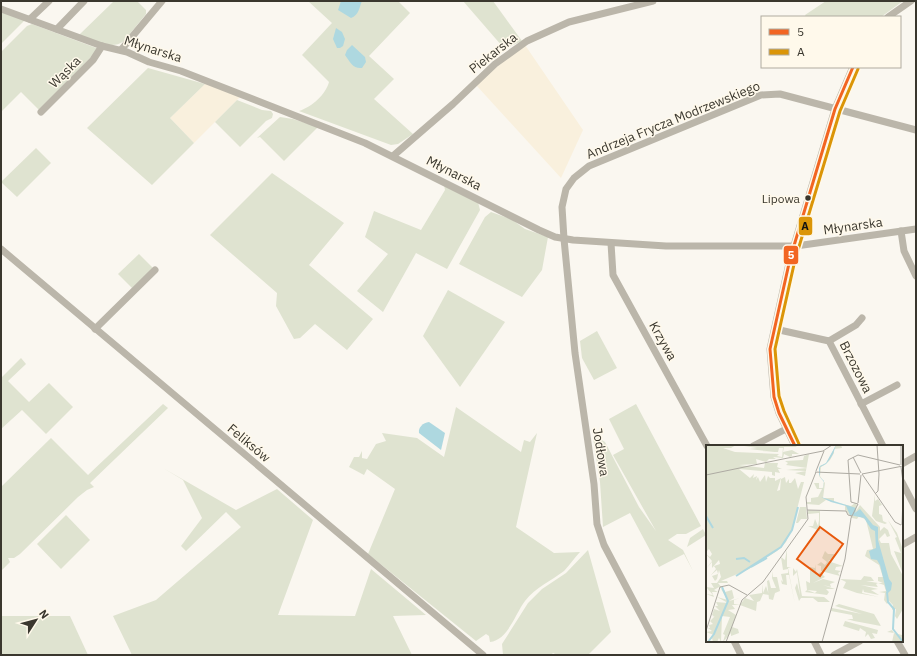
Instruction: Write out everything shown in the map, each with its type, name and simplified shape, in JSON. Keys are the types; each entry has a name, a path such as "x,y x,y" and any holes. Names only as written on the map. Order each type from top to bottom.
{"street":[{"path":"30,19 49,1"},
{"path":"56,29 84,1"},
{"path":"121,50 162,1"},
{"name":"Piekarska","path":"393,156 453,104 495,64 527,41 569,22 653,1"},
{"path":"889,16 910,1"},
{"name":"Młynarska","path":"1,9 102,46 121,50 149,62 203,79 283,112 326,127 393,156 539,230 564,239 610,244 666,246 796,246 916,229"},
{"name":"Wąska","path":"41,112 93,60 102,46"},
{"path":"794,445 786,429 774,397 770,349 790,260 796,246 835,109 854,68"},
{"name":"Andrzeja Frycza Modrzewskiego","path":"564,239 562,207 566,189 574,178 589,166 761,95 780,94 916,130"},
{"path":"901,231 904,251 916,276"},
{"name":"Jodłowa","path":"564,239 578,378 594,484 598,532 662,655"},
{"name":"Krzywa","path":"610,244 613,275 706,445"},
{"name":"Feliksów","path":"1,249 483,655"},
{"path":"95,329 155,270"},
{"name":"Brzozowa","path":"775,328 829,341 856,325 862,318"},
{"name":"Brzozowa","path":"829,341 882,445"},
{"name":"Brzozowa","path":"861,404 897,385"},
{"path":"755,445 786,429"},
{"path":"903,463 916,456"},
{"path":"903,484 916,509"},
{"path":"903,544 916,537"},
{"path":"734,642 741,655"},
{"path":"814,642 821,655"},
{"path":"834,655 858,642"},
{"path":"898,642 905,655"}],"shaded area":[{"path":"525,45 583,130 561,178 476,85 504,59"},
{"path":"207,82 240,97 194,143 170,118"}],"green space":[{"path":"114,1 137,1 146,10 146,14 124,41 119,44 108,45 79,35"},
{"path":"308,1 398,1 410,13 369,56 394,79 374,99 413,134 398,144 391,145 299,111 318,100 325,91 329,82 302,55 332,23"},
{"path":"463,1 493,1 522,41 509,47 502,46"},
{"path":"826,1 903,1 882,16 805,15"},
{"path":"1,12 25,20 1,44"},
{"path":"32,24 99,49 39,110 21,92 1,112 1,52 27,26"},
{"path":"148,68 205,84 170,118 194,143 152,185 87,128"},
{"path":"237,100 262,110 271,111 273,114 272,118 266,121 240,147 215,122"},
{"path":"280,117 293,119 318,127 284,161 260,137 257,138"},
{"path":"36,148 51,163 17,197 1,182"},
{"path":"272,173 344,223 309,265 373,319 347,350 315,324 300,338 294,339 276,306 277,293 210,235"},
{"path":"444,185 478,202 480,210 447,269 416,253 383,312 357,291 388,254 365,237 374,211 421,230 445,190"},
{"path":"491,212 511,219 525,229 548,237 542,270 522,297 459,264 485,217"},
{"path":"139,254 153,268 132,288 118,274"},
{"path":"448,290 505,322 460,387 423,336"},
{"path":"597,331 617,368 594,380 582,358 580,341"},
{"path":"21,358 26,364 8,381 29,402 49,383 73,407 46,434 22,410 1,429 1,378"},
{"path":"163,404 168,408 90,483 94,487 78,497 20,554 14,558 8,558 10,562 1,571 1,487 51,438 88,475"},
{"path":"636,404 701,526 686,534 677,534 668,540 683,550 693,571 684,554 659,567 630,513 603,527 600,482 593,438 597,437 605,442 639,507 656,531 613,455 624,449 609,419"},
{"path":"456,407 521,452 524,440 530,442 537,433 516,527 554,553 580,552 564,571 529,596 502,637 490,642 489,636 486,634 476,641 368,554 395,489 367,469 364,475 349,467 354,457 359,457 362,451 362,458 367,459 376,444 386,441 382,433 417,438 444,457"},
{"path":"163,468 236,510 277,489 313,520 278,615 355,616 371,569 426,615 393,616 412,655 132,655 113,616 156,600 241,527 226,512 186,551 181,546 202,518 183,480"},
{"path":"66,515 90,540 61,569 37,544"},
{"path":"703,529 706,535 687,547 690,538"},
{"path":"588,550 611,632 588,655 557,655 553,653 551,655 503,655 502,644 528,603 542,589 566,573"},
{"path":"1,616 70,616 88,655 1,655"}],"water":[{"path":"341,1 362,1 357,13 351,18 338,10"},
{"path":"336,28 342,32 345,39 343,46 340,48 337,48 333,39"},
{"path":"352,45 365,57 366,62 362,68 354,66 345,55 347,50"},
{"path":"429,422 445,433 441,450 419,433 421,426"}],"transit line":[{"name":"5","path":"795,445 779,413 774,397 770,349 790,259 835,109 853,68"},
{"name":"A","path":"799,444 779,396 775,349 795,260 840,111 858,69"}],"place":[{"name":"Lipowa","path":"808,198"}]}
